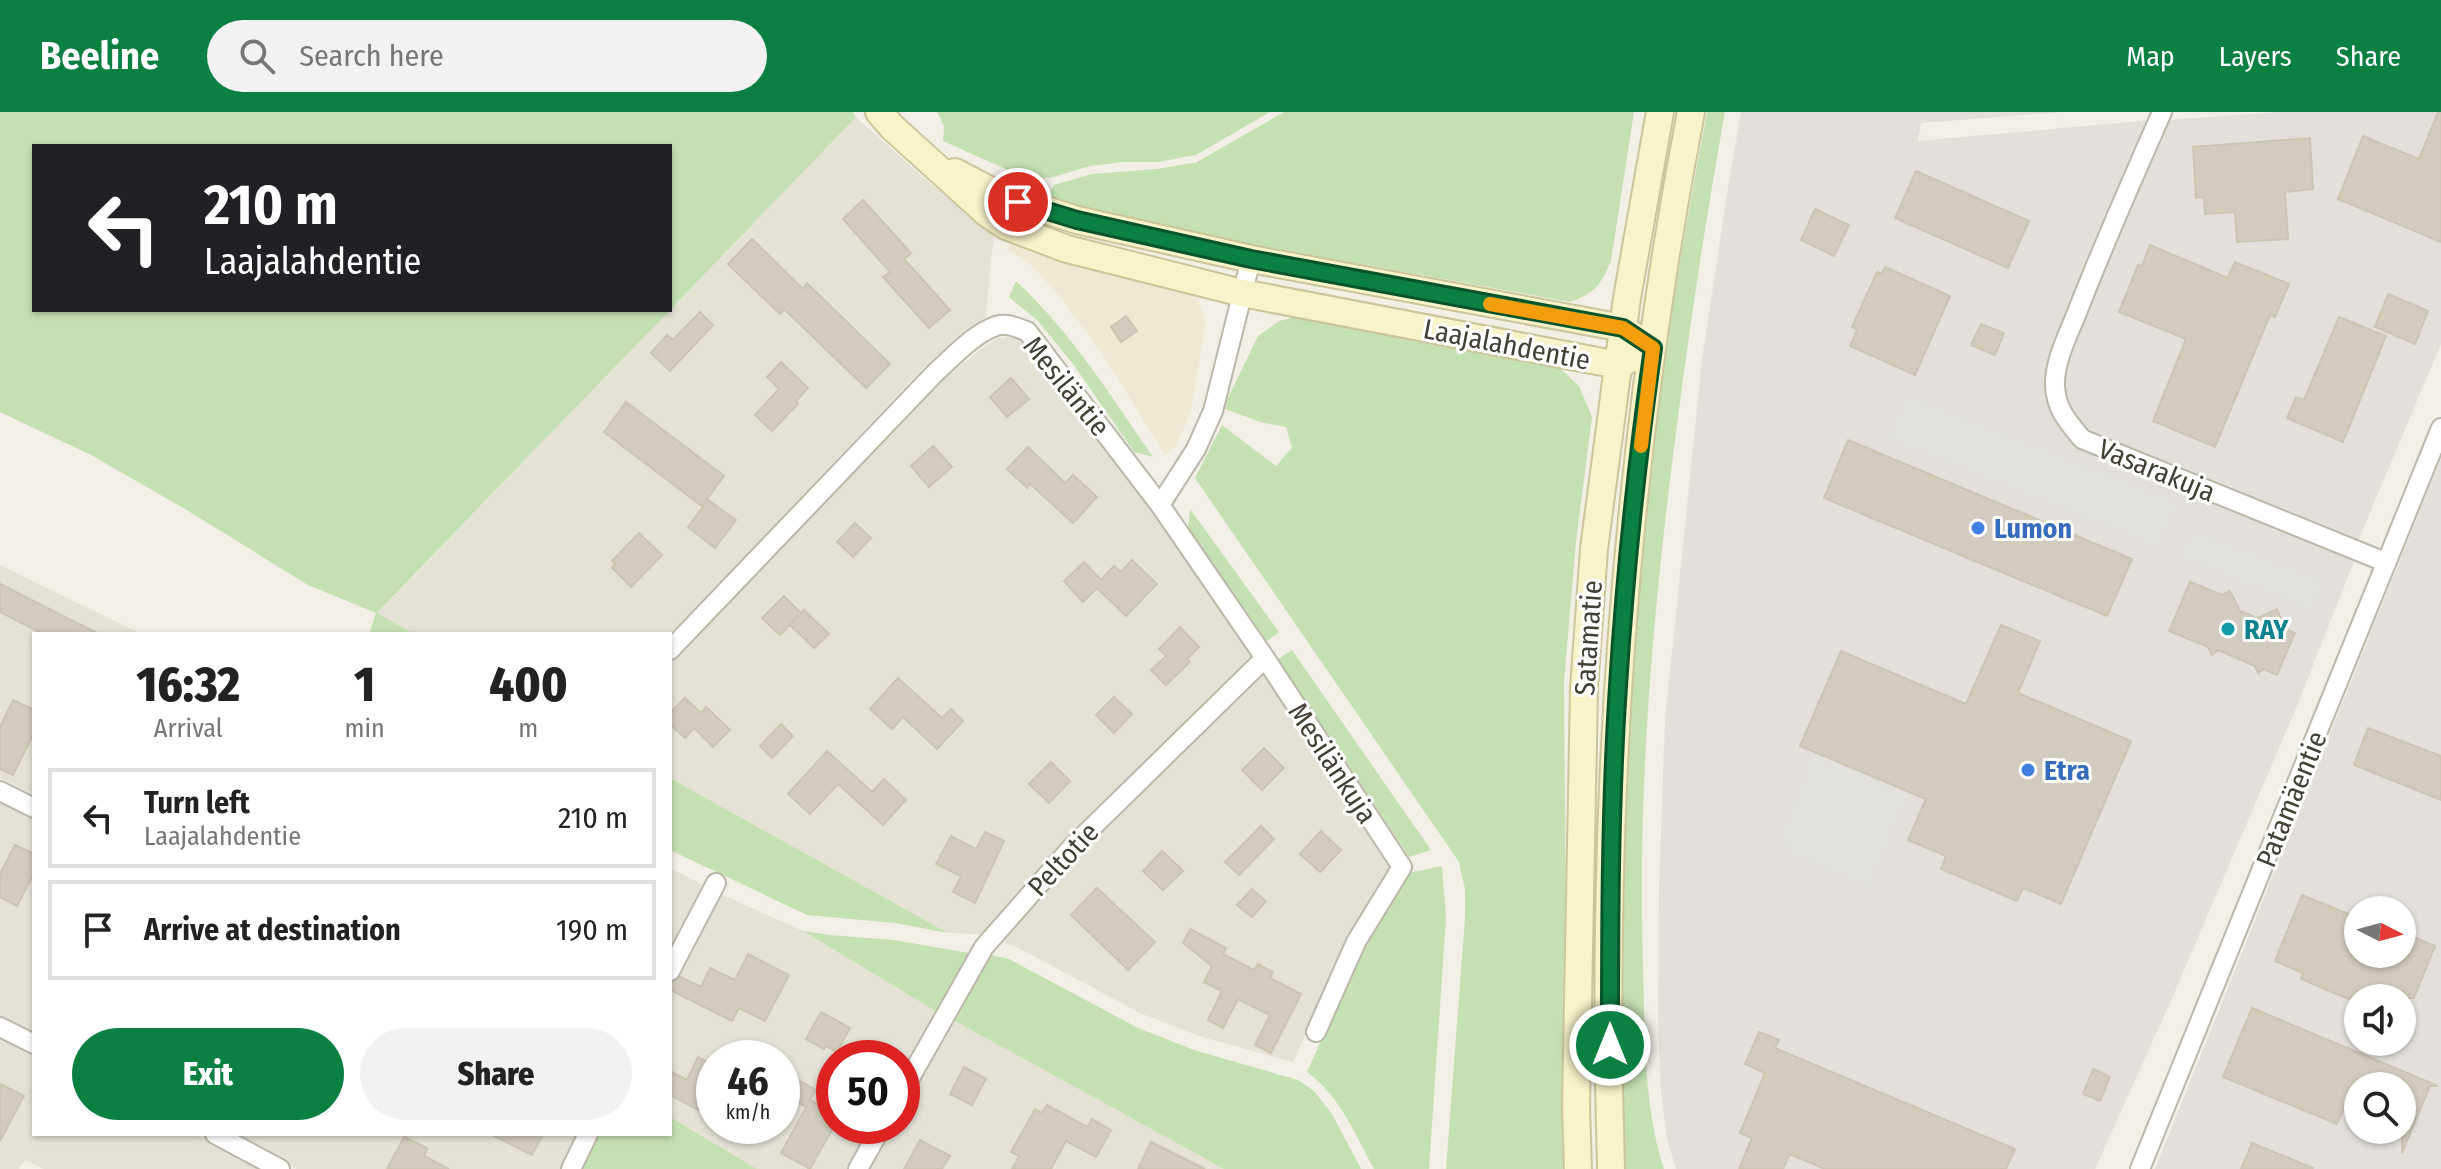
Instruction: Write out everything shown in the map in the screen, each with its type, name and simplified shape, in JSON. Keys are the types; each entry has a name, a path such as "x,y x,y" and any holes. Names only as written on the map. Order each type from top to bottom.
{"main road":[{"name":"Laajalahdentie","path":"879,112 988,214 1006,226 1067,249 1242,293 1618,365 1653,348"},
{"name":"Satamatie","path":"1578,1169 1576,1107 1584,688 1594,549 1623,328 1660,112"},
{"name":"Satamatie","path":"1611,1169 1611,862 1618,686 1630,545 1653,348 1691,112"},
{"name":"Laajalahdentie","path":"923,155 1018,202 1077,220 1251,259 1623,328 1653,348"}],"street":[{"name":"Vasarakuja","path":"2162,112 2098,259 2061,354 2054,383 2057,406 2082,439 2385,562"},
{"path":"1160,505 1196,449 1213,411 1251,259"},
{"name":"Mesiläntie","path":"672,648 935,373 974,339 997,325 1011,325 1027,331 1160,505"},
{"name":"Patamäentie","path":"2140,1169 2441,428"},
{"name":"Mesilänkuja","path":"1160,505 1402,867 1356,942 1316,1032"},
{"name":"Peltotie","path":"920,1060 984,947 1072,847 1265,658"},
{"path":"0,791 32,807"},
{"path":"672,967 716,883"},
{"path":"0,1027 32,1043"},
{"path":"219,1136 280,1169"},
{"path":"571,1169 587,1136"},
{"path":"858,1169 872,1144"}],"shaded area":[{"path":"1741,112 2063,112 1921,123 1918,141 2150,120 2089,256 2052,353 2045,385 2049,410 2058,427 2078,448 2355,559 2297,706 2095,1169 1676,1169 1667,1139 1661,1092 1658,1022 1665,720 1702,360"},
{"path":"2277,112 2441,112 2441,344 2358,541 2088,434 2064,400 2063,381 2069,359 2106,261 2166,120"},
{"path":"856,117 932,185 996,230 986,317 966,329 925,366 672,633 410,632 377,614 668,312 672,312 672,308"},
{"path":"1011,242 1188,292 1199,302 1206,323 1191,410 1176,447 1165,455 1100,350 1058,294 1030,264 1007,250"},
{"path":"999,338 1022,338 1154,512 1253,658 1064,840 982,934 948,933 672,779 672,663 941,382"},
{"path":"1906,392 2180,501 2159,550 1886,440"},
{"path":"2441,458 2441,1169 2155,1169"},
{"path":"2191,527 2326,580 2313,613 2179,559"},
{"path":"0,565 137,632 32,632 32,794 0,778"},
{"path":"1263,673 1389,868 1347,939 1293,1062 1199,1036 1140,1013 1017,947 1001,942 1076,856"},
{"path":"1811,753 1909,794 1871,890 1788,855 1782,830"},
{"path":"0,801 32,817 32,1033 0,1017"},
{"path":"672,869 707,887 672,951"},
{"path":"721,894 803,931 937,1012 920,1042 816,1040 816,1144 863,1144 849,1169 757,1169 715,1144 800,1144 800,1040 696,1040 696,1133 672,1118 672,987"},
{"path":"955,1021 1224,1169 870,1169 885,1144 920,1144 920,1082"},
{"path":"0,1035 32,1051 32,1136 199,1136 262,1169 44,1169 25,1160 19,1169 0,1169"},
{"path":"235,1136 578,1136 561,1169 297,1169"}],"green space":[{"path":"0,112 853,112 856,117 672,308 672,144 32,144 32,312 668,312 377,613 410,632 370,632 376,613 308,585 91,455 0,412"},
{"path":"937,112 1270,112 1196,155 1158,162 1090,166 1050,178 1028,179 943,141 944,126"},
{"path":"1284,112 1634,112 1611,261 1607,270 1591,291 1570,302 1177,231 1046,200 1054,185 1092,174 1157,169 1197,162"},
{"path":"1707,112 1725,112 1692,312 1666,513 1650,682 1644,795 1642,908 1646,1068 1652,1119 1664,1169 1626,1169 1622,958 1626,722 1633,614 1658,398"},
{"path":"1016,281 1055,321 1153,457 1134,452 1073,364 1038,321 1009,297"},
{"path":"1299,316 1559,367 1579,386 1592,417 1576,542 1564,682 1568,1169 1446,1169 1465,918 1465,889 1459,862 1195,478 1222,425 1276,466 1292,448 1286,427 1260,422 1223,408 1258,336 1279,321"},
{"path":"1190,509 1279,632 1267,641 1188,528"},
{"path":"1292,650 1431,850 1409,857 1278,659"},
{"path":"672,779 948,933 895,923 807,915 672,851"},
{"path":"1442,866 1446,918 1429,1169 1374,1169 1338,1104 1307,1072 1366,941 1408,873"},
{"path":"803,931 894,940 969,953 937,1012"},
{"path":"991,955 1009,959 1138,1028 1194,1050 1298,1080 1314,1091 1332,1114 1361,1169 1224,1169 955,1021"},
{"path":"672,1118 696,1133 696,1144 715,1144 757,1169 580,1169 597,1136 672,1136"}],"building":[{"path":"2438,112 2441,112 2441,242 2338,199 2363,136 2419,159"},
{"path":"2310,138 2313,189 2285,192 2288,239 2237,242 2235,212 2205,214 2204,197 2196,198 2193,147"},
{"path":"1916,171 2029,221 2008,268 1895,218"},
{"path":"863,200 911,253 904,259 950,310 929,328 883,277 890,272 843,219"},
{"path":"1815,209 1849,225 1834,256 1801,240"},
{"path":"752,239 803,289 807,283 890,364 866,388 784,309 780,314 728,264"},
{"path":"2150,245 2228,278 2235,262 2289,284 2275,317 2270,315 2215,447 2153,421 2186,339 2119,312 2138,265 2142,266"},
{"path":"1885,267 1950,296 1915,375 1850,346 1857,330 1852,327 1877,272 1882,274"},
{"path":"2388,294 2428,311 2415,344 2375,327"},
{"path":"700,312 713,325 670,371 651,353 667,335 673,340"},
{"path":"1126,316 1137,331 1121,342 1111,327"},
{"path":"2339,317 2386,336 2343,442 2287,418 2296,397 2304,400"},
{"path":"1981,324 2004,333 1995,355 1971,345"},
{"path":"781,362 808,388 796,401 798,404 772,431 755,415 779,389 767,377"},
{"path":"1011,378 1029,399 1007,417 990,397"},
{"path":"626,402 724,476 702,506 604,432"},
{"name":"Lumon","path":"1848,440 2132,559 2107,616 1824,498"},
{"path":"933,446 952,467 929,487 911,466"},
{"path":"1028,447 1065,483 1073,475 1097,497 1073,523 1030,484 1027,488 1007,469"},
{"path":"708,500 736,520 715,548 688,527"},
{"path":"855,523 871,538 853,557 837,542"},
{"path":"639,533 662,555 631,587 612,568 615,564 612,561"},
{"path":"1132,560 1157,584 1126,616 1097,588 1083,602 1064,581 1084,562 1101,580 1114,566 1121,572"},
{"name":"RAY","path":"2190,582 2222,595 2230,591 2240,611 2258,618 2277,609 2285,629 2295,633 2277,675 2264,669 2258,673 2255,666 2218,650 2212,655 2208,647 2169,631"},
{"path":"0,584 95,632 39,632 0,612"},
{"path":"784,596 829,634 814,648 790,625 799,615 780,635 762,618"},
{"name":"Etra","path":"2001,625 2040,641 2018,693 2131,741 2061,904 2023,888 2017,901 1941,869 1946,856 1908,840 1926,799 1800,746 1841,651 1966,704"},
{"path":"1180,627 1199,647 1187,659 1190,662 1166,685 1151,670 1166,656 1159,649"},
{"path":"898,678 942,718 951,709 963,721 937,749 903,717 892,729 870,709"},
{"path":"1114,697 1132,714 1114,733 1096,715"},
{"path":"685,698 701,713 706,707 730,730 713,747 694,728 685,738 672,726 672,711"},
{"path":"13,700 32,709 32,737 13,775 0,769 0,727"},
{"path":"781,724 793,736 772,758 760,746"},
{"path":"2368,728 2441,756 2441,800 2354,765"},
{"path":"1264,748 1284,768 1262,790 1242,770"},
{"path":"827,751 872,792 884,779 906,800 883,825 838,784 810,814 788,794"},
{"path":"1051,762 1070,781 1049,803 1029,784"},
{"path":"1261,826 1274,839 1239,875 1225,862"},
{"path":"1321,831 1341,850 1320,872 1300,854"},
{"path":"985,832 1004,841 975,903 953,892 961,876 936,864 951,836 976,849"},
{"path":"15,845 32,853 32,877 17,906 0,897 0,874"},
{"path":"1162,851 1183,871 1163,890 1143,871"},
{"path":"1097,888 1155,942 1128,970 1071,915"},
{"path":"1252,889 1266,901 1252,917 1237,905"},
{"path":"2302,895 2344,912 2344,968 2416,968 2416,938 2435,946 2416,993 2416,984 2344,984 2344,997 2301,979 2303,973 2275,961"},
{"path":"1190,929 1226,948 1223,954 1254,970 1258,964 1273,972 1270,978 1301,994 1271,1053 1255,1045 1270,1015 1238,999 1223,1028 1208,1020 1222,991 1204,982 1212,966 1183,943"},
{"path":"748,954 789,975 765,1021 739,1008 732,1021 672,991 672,982 681,977 701,987 710,968 735,980"},
{"path":"2252,1008 2344,1047 2344,1056 2366,1056 2405,1072 2344,1072 2344,1107 2337,1124 2223,1077"},
{"path":"821,1012 850,1028 844,1040 816,1040 816,1045 806,1039"},
{"path":"1759,1032 1779,1040 1775,1048 2015,1149 2006,1169 1825,1169 1790,1154 1783,1169 1739,1169 1752,1138 1740,1133 1765,1073 1745,1064"},
{"path":"696,1061 696,1109 672,1096 672,1072 687,1080"},
{"path":"964,1067 986,1079 972,1105 950,1094"},
{"path":"2093,1069 2110,1077 2100,1101 2083,1094"},
{"path":"2416,1077 2438,1086 2430,1086 2416,1120"},
{"path":"800,1081 816,1090 806,1107 800,1104"},
{"path":"0,1084 24,1096 0,1141"},
{"path":"810,1100 816,1103 816,1144 824,1144 810,1169 781,1153 786,1144 800,1144 800,1118"},
{"path":"1047,1105 1087,1127 1092,1119 1111,1130 1096,1157 1066,1141 1051,1169 1012,1169 1019,1156 1011,1152 1035,1109 1042,1113"},
{"path":"494,1136 542,1136 532,1155"},
{"path":"404,1137 427,1148 424,1156 449,1169 387,1169"},
{"path":"920,1140 950,1156 942,1169 904,1169"},
{"path":"1151,1142 1205,1169 1138,1169"},
{"path":"2252,1143 2313,1168 2313,1169 2241,1169"}],"slow traffic":[{"path":"1490,304 1623,328 1653,348 1641,446"}],"place":[{"name":"Lumon","path":"1978,528"},
{"name":"RAY","path":"2228,629"},
{"name":"Etra","path":"2028,770"}],"route":[{"path":"1018,202 1077,220 1251,259 1623,328 1653,348 1630,545 1618,686 1611,862 1610,1045"}]}
